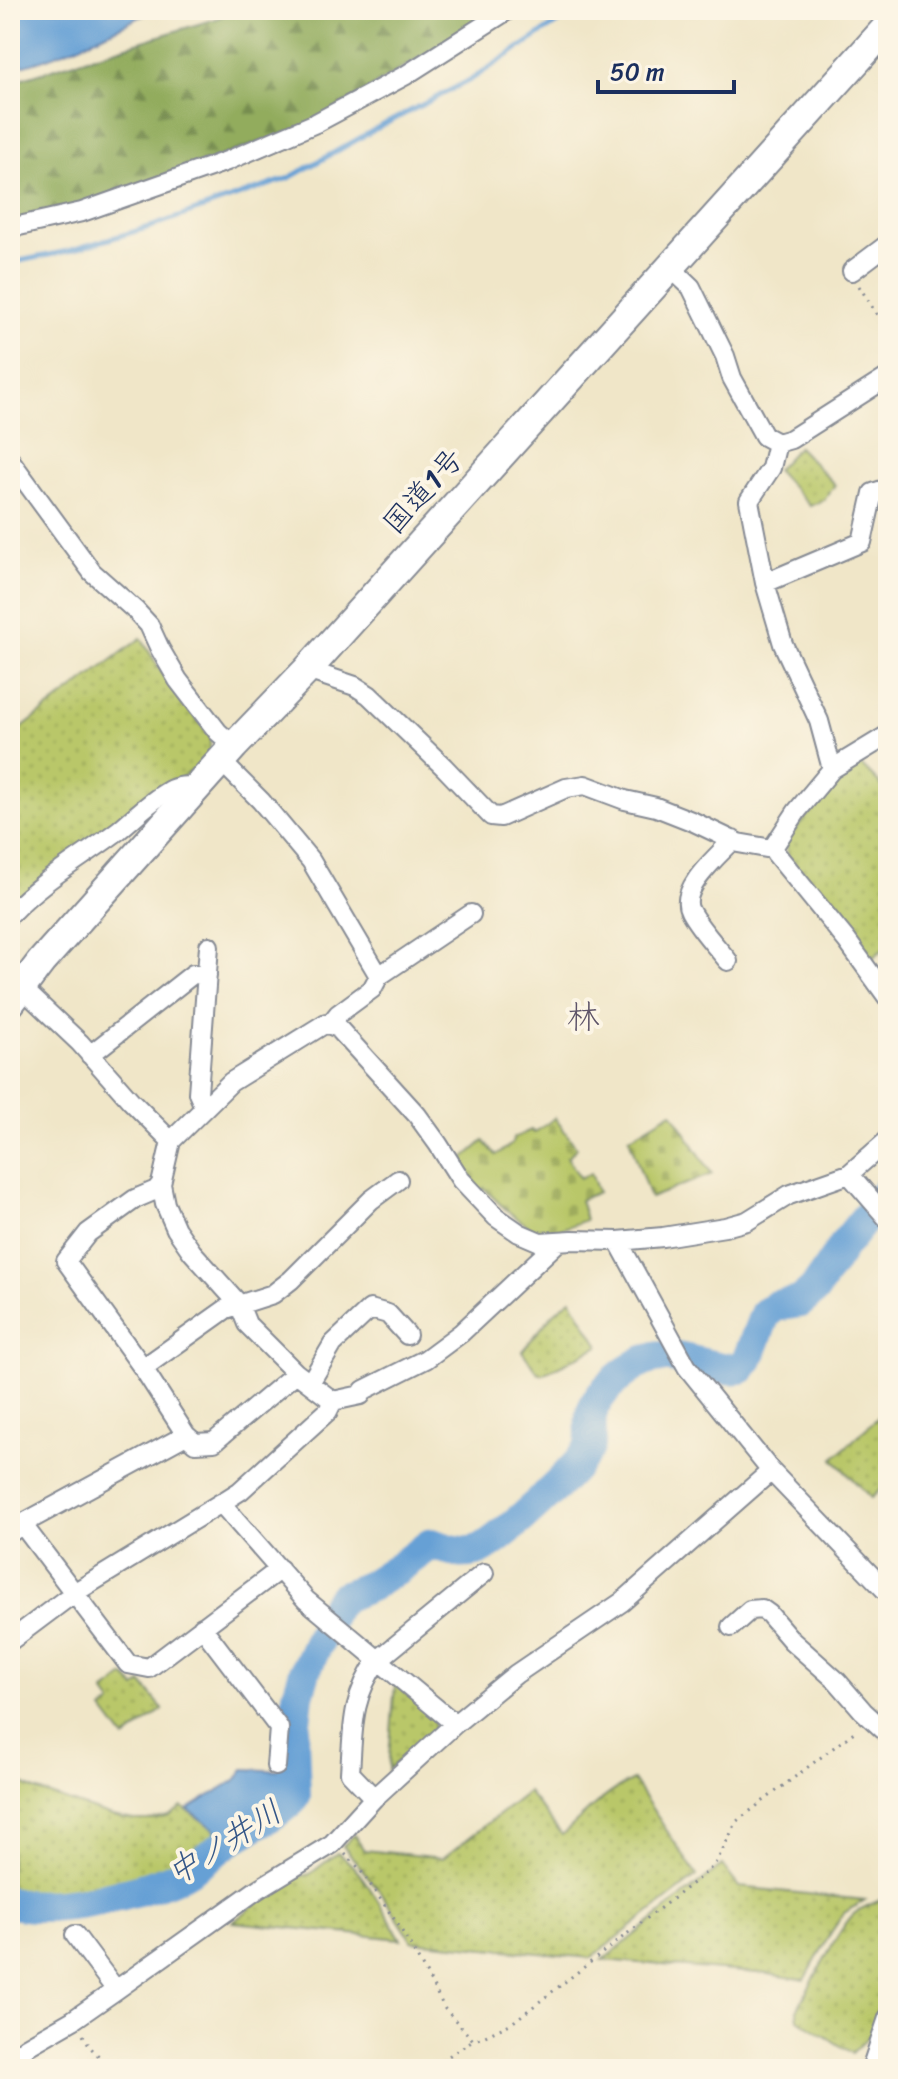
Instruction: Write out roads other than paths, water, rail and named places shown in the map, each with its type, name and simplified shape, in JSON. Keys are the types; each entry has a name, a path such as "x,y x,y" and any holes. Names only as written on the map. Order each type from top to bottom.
{"highway":[{"name":"国道1号","path":"14,988 307,670 888,26"}],"street":[{"path":"10,228 82,212 227,161 316,123 406,75 508,10"},
{"path":"852,271 888,244"},
{"path":"671,268 691,287 725,356 732,378 764,436 777,443 791,439 888,377"},
{"path":"777,443 771,468 749,501 765,583 783,644 819,721 832,769"},
{"path":"10,460 92,572 149,625 178,680 218,732 228,754 261,801 311,861 379,976"},
{"path":"765,583 862,542 873,493 888,488"},
{"path":"307,670 355,686 369,695 491,816 501,817 566,788 585,785 625,800 656,807 733,840 772,849 847,941 888,998"},
{"path":"772,849 797,811 832,769 888,735"},
{"path":"10,914 35,888 119,830 167,791 179,786 198,787"},
{"path":"728,961 688,909 688,895 701,874 733,840"},
{"path":"330,1024 338,1014 372,989 379,976 471,914"},
{"path":"204,1107 198,1093 209,946"},
{"path":"90,1055 193,974 207,975"},
{"path":"14,988 90,1055 171,1141"},
{"path":"558,1242 461,1333 426,1359 364,1390 361,1395 333,1401 303,1378 247,1324 239,1304 192,1252 176,1229 165,1204 161,1184 171,1141 204,1107 231,1082 326,1023 338,1028 417,1115 461,1180 496,1217 519,1233 540,1242 663,1237 747,1221 789,1195 849,1174 888,1140"},
{"path":"849,1174 880,1211"},
{"path":"143,1368 226,1309 273,1294 371,1200 398,1180"},
{"path":"161,1184 88,1233 66,1261 143,1368 186,1435 195,1443 214,1442 303,1378 370,1309 388,1314 407,1335"},
{"path":"618,1241 687,1367 771,1471 888,1593"},
{"path":"10,1641 74,1593 240,1491 328,1411 333,1401"},
{"path":"186,1435 16,1528 74,1593 128,1664 149,1668 280,1569"},
{"path":"10,2060 73,2020 258,1889 332,1844 374,1798 455,1724 516,1674 622,1602 771,1471"},
{"path":"221,1503 306,1600 455,1724"},
{"path":"374,1798 350,1773 355,1705 368,1674 378,1660 484,1573"},
{"path":"731,1627 750,1610 762,1609 888,1734"},
{"path":"202,1627 279,1728 276,1766"},
{"path":"75,1935 116,1990"},
{"path":"871,2069 888,2018"}],"water":[{"path":"10,10 154,10 65,51 10,69"},
{"path":"244,1769 287,1771 286,1793 220,1836 188,1809 237,1779"}],"waterway":[{"path":"10,263 68,251 150,227 289,178 472,79 577,10"},
{"name":"中ノ井川","path":"10,1902 48,1906 72,1904 123,1894 168,1880 191,1869 283,1807 295,1796 293,1739 298,1695 305,1671 334,1607 343,1597 370,1586 431,1544 473,1552 503,1534 580,1461 589,1447 591,1416 598,1400 618,1378 640,1363 665,1357 716,1367 741,1368 748,1359 765,1314 775,1306 800,1302 814,1290 843,1246 888,1190"}],"district":[{"name":"林","path":"583,1016"}]}
